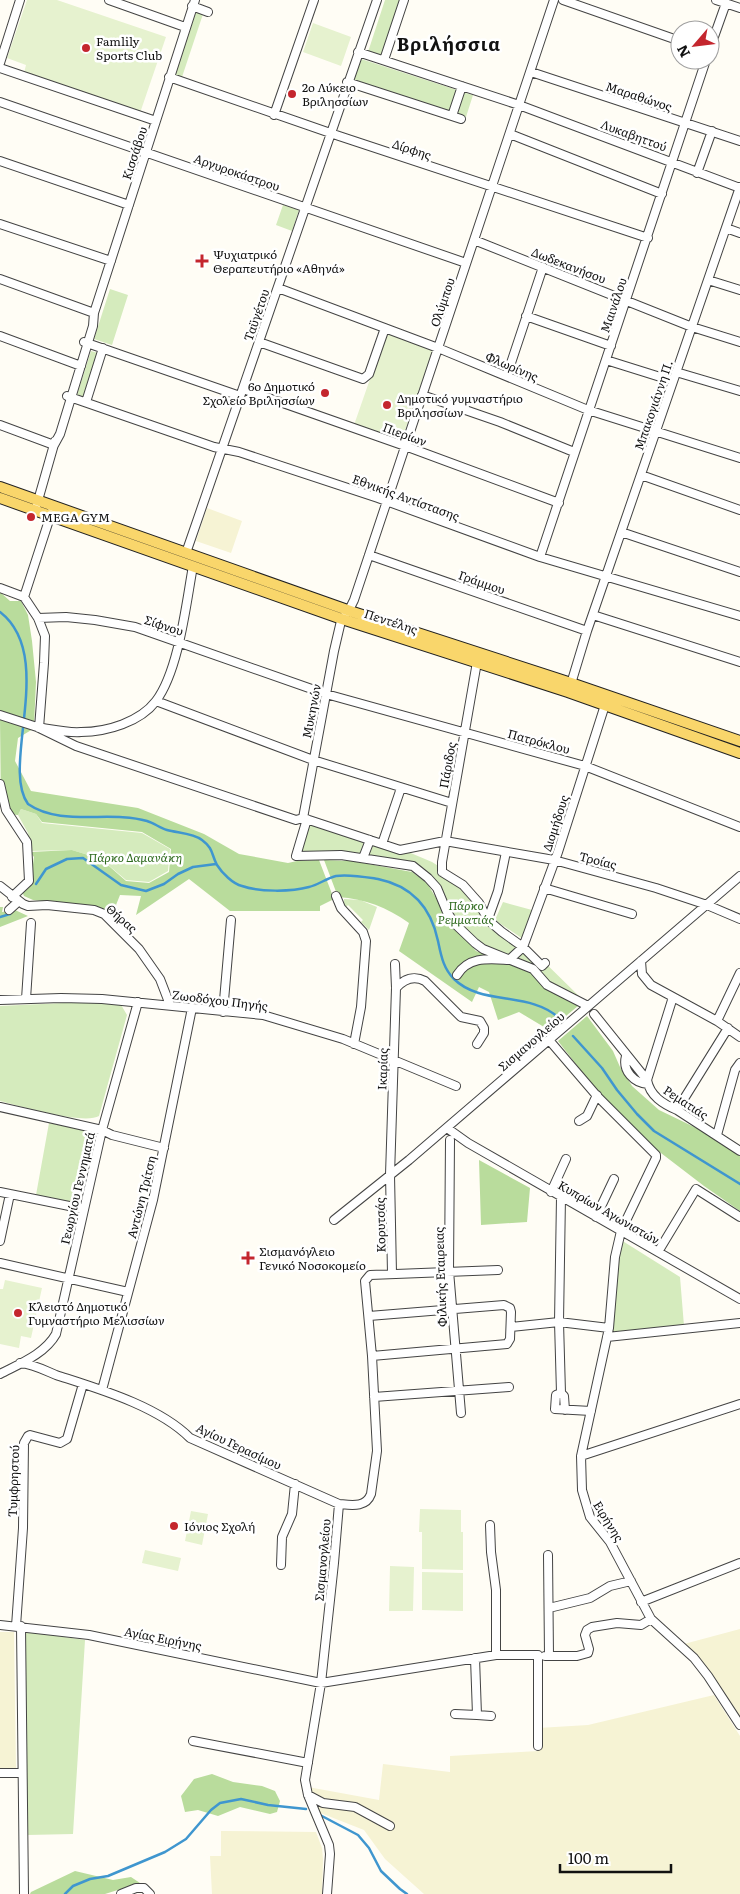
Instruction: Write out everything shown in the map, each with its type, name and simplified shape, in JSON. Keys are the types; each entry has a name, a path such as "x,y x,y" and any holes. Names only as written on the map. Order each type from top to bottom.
{"main road":[{"name":"Πεντέλης","path":"0,487 37,504 193,566 342,619 477,662 569,686 605,705 740,753"},
{"name":"Πεντέλης","path":"0,498 37,504"},
{"name":"Πεντέλης","path":"53,510 186,553 569,686 739,739"}],"street":[{"path":"0,63 20,0"},
{"path":"108,0 186,27"},
{"path":"274,114 314,0"},
{"name":"Ταϋγέτου","path":"186,553 376,0"},
{"path":"384,60 404,0"},
{"name":"Ολύμπου","path":"349,610 554,0"},
{"path":"563,0 670,37"},
{"path":"716,0 740,8"},
{"path":"193,3 208,12"},
{"name":"Κισσάβου","path":"37,504 56,432 85,342 93,326 94,313 193,3"},
{"path":"720,20 726,3"},
{"name":"Λυκαβηττού","path":"358,52 520,105 740,188"},
{"path":"0,68 156,121"},
{"name":"Μαινάλου","path":"540,557 703,70"},
{"name":"Μαραθώνος","path":"531,72 740,141"},
{"name":"Δίρφης","path":"169,78 331,134 648,238"},
{"path":"347,82 461,119"},
{"path":"452,116 462,86"},
{"name":"Αργυροκάστρου","path":"0,102 466,263"},
{"path":"697,173 712,131"},
{"path":"510,134 662,194"},
{"path":"0,161 129,205"},
{"name":"Μπακογιάννη Π.","path":"569,686 740,188"},
{"path":"0,224 111,261"},
{"path":"726,228 740,233"},
{"name":"Δωδεκανήσου","path":"474,240 692,327 740,342"},
{"path":"506,375 543,267"},
{"path":"0,279 94,313"},
{"path":"708,280 740,290"},
{"name":"Φλωρίνης","path":"278,288 438,348 588,410 740,458"},
{"path":"526,316 611,346"},
{"path":"259,342 363,379 369,374 385,328"},
{"path":"0,336 78,365"},
{"name":"Πιερίων","path":"85,342 405,446 559,503"},
{"path":"86,402 103,348"},
{"path":"606,360 673,381"},
{"path":"676,372 740,391"},
{"path":"422,395 500,422 574,452"},
{"name":"Εθνικής Αντίστασης","path":"69,396 214,447 223,447 387,501 540,557 740,616"},
{"path":"0,426 54,445"},
{"path":"641,476 740,510"},
{"path":"24,597 53,510"},
{"path":"621,532 740,572"},
{"name":"Γράμμου","path":"369,555 587,631"},
{"path":"38,728 78,732 119,726 133,719 156,701 167,681 178,641 193,566"},
{"path":"0,588 24,597 38,618 44,636 45,646 38,728"},
{"name":"Μυκηνών","path":"349,610 342,619 331,664 313,760 305,819 296,856 341,855 363,858"},
{"path":"592,615 740,662"},
{"name":"Σίφνου","path":"38,618 66,617 135,627 326,694"},
{"name":"Πάριδος","path":"442,872 443,844 477,662"},
{"name":"Πατρόκλου","path":"326,694 585,766 740,827"},
{"path":"156,701 313,760 452,802"},
{"name":"Διομήδους","path":"523,946 554,860 605,705"},
{"path":"0,715 38,728 76,746 296,820 305,819 400,850 443,844"},
{"path":"76,746 78,732"},
{"path":"0,784 6,810 27,842 28,881 9,910"},
{"path":"382,844 401,788"},
{"path":"370,840 363,858 397,865 413,866 437,888 447,912 463,933 483,949 533,969 547,985 588,1006"},
{"name":"Τροίας","path":"443,844 554,860 621,877 707,905 740,919"},
{"path":"397,865 400,850"},
{"path":"488,918 498,890 506,852"},
{"path":"432,883 442,872 463,885 479,903 488,918 502,932 523,946 542,966 545,962"},
{"name":"Σισμανογλείου","path":"334,1220 445,1130 740,876"},
{"path":"0,886 16,899"},
{"path":"544,888 632,914"},
{"path":"336,896 341,908 363,932 366,941 361,1007 354,1044"},
{"name":"Θήρας","path":"16,899 28,906 47,905 78,908 94,910 104,914 139,949 160,979 170,1005"},
{"path":"223,1012 232,920"},
{"path":"26,999 31,923"},
{"path":"457,975 462,968 480,959 509,960 523,946"},
{"path":"641,961 642,974 647,981 717,1021 740,1037"},
{"name":"Ικαρίας","path":"390,1175 396,988 395,964"},
{"path":"717,1021 740,973"},
{"path":"396,988 401,982 411,978 425,981 461,1017 480,1021 483,1024 484,1033 476,1044"},
{"path":"647,1082 673,997"},
{"name":"Ζωοδόχου Πηγής","path":"0,1000 77,999 138,1002 263,1015 304,1026 354,1044 456,1086"},
{"name":"Γεωργίου Γεννηματά","path":"0,1374 45,1349 56,1334 102,1130 138,1002"},
{"name":"Αντώνη Τρίτση","path":"102,1390 164,1148 192,1008"},
{"name":"Ρεματιάς","path":"594,1014 647,1082 652,1093 661,1102 677,1110 698,1125 717,1134 740,1151"},
{"path":"677,1110 728,1028"},
{"path":"549,1040 597,1095 587,1116 579,1121"},
{"path":"717,1134 735,1070 740,1064"},
{"name":"Ειρήνης","path":"597,1095 656,1155 620,1231 615,1257 608,1332 581,1456 582,1490 586,1509 595,1524 610,1542 651,1619 660,1629 684,1647 699,1664 740,1725"},
{"path":"0,1107 102,1130 112,1135 164,1148"},
{"path":"461,1116 460,1126 465,1141"},
{"path":"445,1130 450,1140"},
{"name":"Κυπρίων Αγωνιστών","path":"445,1130 740,1300"},
{"name":"Κυπρίων Αγωνιστών","path":"450,1140 465,1141"},
{"name":"Φιλικής Εταιρειας","path":"450,1140 449,1271 454,1348 461,1413"},
{"path":"551,1192 566,1159"},
{"name":"Κορυτσάς","path":"390,1175 392,1273"},
{"path":"596,1217 614,1179"},
{"path":"658,1252 696,1189 740,1217"},
{"path":"0,1192 84,1209"},
{"path":"0,1241 10,1194"},
{"path":"560,1197 559,1322 561,1393 564,1396 565,1410"},
{"path":"0,1263 128,1292"},
{"path":"392,1273 498,1270"},
{"name":"Σισμανογλείου","path":"327,1894 329,1845 308,1795 305,1780 321,1682 339,1504 362,1504 370,1497 376,1451 372,1356 366,1279 370,1275 392,1273"},
{"path":"369,1316 507,1306 511,1312 510,1340 506,1344 372,1356"},
{"path":"511,1327 559,1322 608,1332 740,1323"},
{"name":"Αγίου Γερασίμου","path":"20,1363 36,1366 102,1390 156,1413 175,1424 190,1438 339,1504"},
{"name":"Τυμφρηστού","path":"24,1894 18,1626 23,1528 24,1443 30,1435 60,1443 68,1439 83,1384"},
{"path":"374,1398 509,1387"},
{"path":"561,1393 556,1395 555,1409 591,1411"},
{"path":"581,1456 740,1404"},
{"path":"281,1565 282,1537 292,1514 295,1484"},
{"path":"490,1525 496,1590 496,1655"},
{"path":"548,1555 548,1656"},
{"path":"641,1602 740,1563"},
{"path":"549,1608 590,1598 610,1586 631,1581"},
{"path":"321,1682 496,1655 577,1656 588,1653 590,1649 585,1635 587,1630 592,1627 617,1623 641,1625 651,1619"},
{"name":"Αγίας Ειρήνης","path":"0,1625 89,1635 321,1682"},
{"path":"538,1655 538,1746"},
{"path":"475,1658 477,1715"},
{"path":"455,1714 491,1716"},
{"path":"192,1741 308,1763"},
{"path":"0,1773 22,1773"},
{"path":"308,1795 323,1802 355,1807 390,1826"},
{"path":"121,1894 144,1888 150,1894"}],"shaded area":[{"path":"207,508 242,521 231,553 196,541"},
{"path":"740,1629 740,1718 708,1669 684,1644"},
{"path":"0,1632 14,1632 16,1769 0,1769"},
{"path":"714,1695 740,1736 740,1894 424,1894 385,1859 364,1830 318,1812 308,1787 379,1800 383,1764 450,1772 450,1756 538,1751 538,1728 588,1725"},
{"path":"221,1831 316,1832 322,1848 322,1894 212,1894 210,1856 221,1856"}],"green space":[{"name":"Famlily Sports Club","path":"27,0 57,0 166,37 140,113 24,73 26,65 7,58"},
{"path":"385,0 400,0 381,57 368,52"},
{"path":"196,12 203,14 182,77 175,75"},
{"path":"313,23 351,37 341,66 303,52"},
{"path":"358,58 457,90 449,112 350,80"},
{"path":"462,92 473,95 466,117 459,115 456,111"},
{"path":"283,205 299,210 292,231 276,225"},
{"path":"110,289 128,295 112,345 94,339"},
{"name":"Δημοτικό γυμναστήριο Βριλησσίων","path":"386,333 433,350 401,442 354,425"},
{"path":"91,351 98,353 84,397 77,395"},
{"path":"0,592 10,601 21,601 28,615 36,682 34,725 0,713"},
{"path":"0,718 33,729 18,738 15,761 31,791 138,808 204,834 239,854 288,863 319,860 334,899 320,906 320,911 230,911 189,879 136,915 141,896 120,895 116,905 120,913 119,919 124,922 122,926 105,912 95,907 33,900 24,896 21,889 31,879 34,857 30,852 72,850 101,859 126,881 149,883 169,872 171,849 142,832 42,822 36,814 21,809 18,815 6,814 1,811"},
{"name":"Πάρκο Δαμανάκη","path":"21,809 36,814 42,823 142,833 170,849 168,871 149,882 126,880 101,859 72,850 30,851 28,833 18,815"},
{"name":"Πάρκο Ρεμματιάς","path":"309,819 406,851 432,862 459,879 492,921 529,947 586,1003 578,1005 544,986 531,971 477,950 452,923 428,882 411,871 352,859 297,860"},
{"path":"324,860 352,861 412,872 427,883 451,923 476,951 531,972 543,987 578,1006 549,1030 519,1012 498,1020 489,992 479,987 472,1002 399,951 409,923 392,912 375,905 338,897"},
{"path":"344,899 360,900 377,907 369,930 361,922 363,920 348,905 346,907"},
{"path":"503,902 532,910 523,939 495,920"},
{"path":"0,907 3,907 2,912 15,910 28,916 0,927"},
{"path":"120,1003 127,1015 99,1116 91,1118 66,1117 0,1101 0,1006"},
{"path":"587,1016 613,1051 632,1086 659,1110 715,1137 740,1155 740,1211 657,1150 599,1094 558,1041"},
{"path":"49,1123 94,1132 78,1204 36,1195"},
{"path":"479,1160 530,1188 527,1222 481,1225"},
{"path":"621,1240 680,1277 684,1326 610,1337"},
{"name":"Κλειστό Δημοτικό Γυμναστήριο Μελισσίων","path":"5,1280 42,1288 31,1338 21,1336 19,1348 0,1344 0,1289 3,1289"},
{"path":"420,1509 461,1510 463,1570 422,1569 422,1532 419,1532"},
{"path":"191,1511 208,1514 202,1545 185,1541"},
{"path":"145,1550 181,1558 178,1571 142,1563"},
{"path":"390,1566 414,1567 413,1611 389,1611"},
{"path":"422,1572 463,1573 463,1611 422,1610"},
{"path":"24,1631 85,1640 73,1834 27,1835"},
{"path":"212,1774 233,1782 262,1786 275,1791 280,1801 277,1812 270,1814 240,1807 218,1816 198,1810 185,1812 181,1796 194,1779"},
{"path":"75,1871 113,1880 131,1877 140,1883 105,1894 30,1894"}],"waterway":[{"path":"0,612 16,631 24,655 27,682 20,764 21,787 28,804 41,811 55,815 133,818 150,822 167,830 194,836 209,846 217,865 228,878 239,885 249,888 275,891 302,889 341,875 390,882 410,893 425,908 435,929 445,966 454,979 478,993 534,1004 559,1018"},
{"path":"36,884 46,869 67,859 83,858 121,885 146,891 164,884 178,874 193,867 216,864"},
{"path":"0,917 10,914"},
{"path":"573,1036 602,1068 637,1114 654,1131 740,1184"},
{"path":"65,1894 73,1886 90,1879 108,1876 165,1852 186,1839 211,1810 220,1803 241,1799 268,1805 306,1809"},
{"path":"320,1815 358,1835 369,1848 381,1871 407,1894"}],"place":[{"name":"Famlily Sports Club","path":"86,48"},
{"name":"2ο Λύκειο Βριλησσίων","path":"292,94"},
{"name":"Ψυχιατρικό Θεραπευτήριο «Αθηνά»","path":"202,261"},
{"name":"6ο Δημοτικό Σχολείο Βριλησσίων","path":"325,393"},
{"name":"Δημοτικό γυμναστήριο Βριλησσίων","path":"387,405"},
{"name":"ΜEGA GYM","path":"31,517"},
{"name":"Σισμανόγλειο Γενικό Νοσοκομείο","path":"248,1258"},
{"name":"Κλειστό Δημοτικό Γυμναστήριο Μελισσίων","path":"18,1313"},
{"name":"Ιόνιος Σχολή","path":"174,1526"}],"district":[{"name":"Βριλήσσια","path":"449,43"}]}
